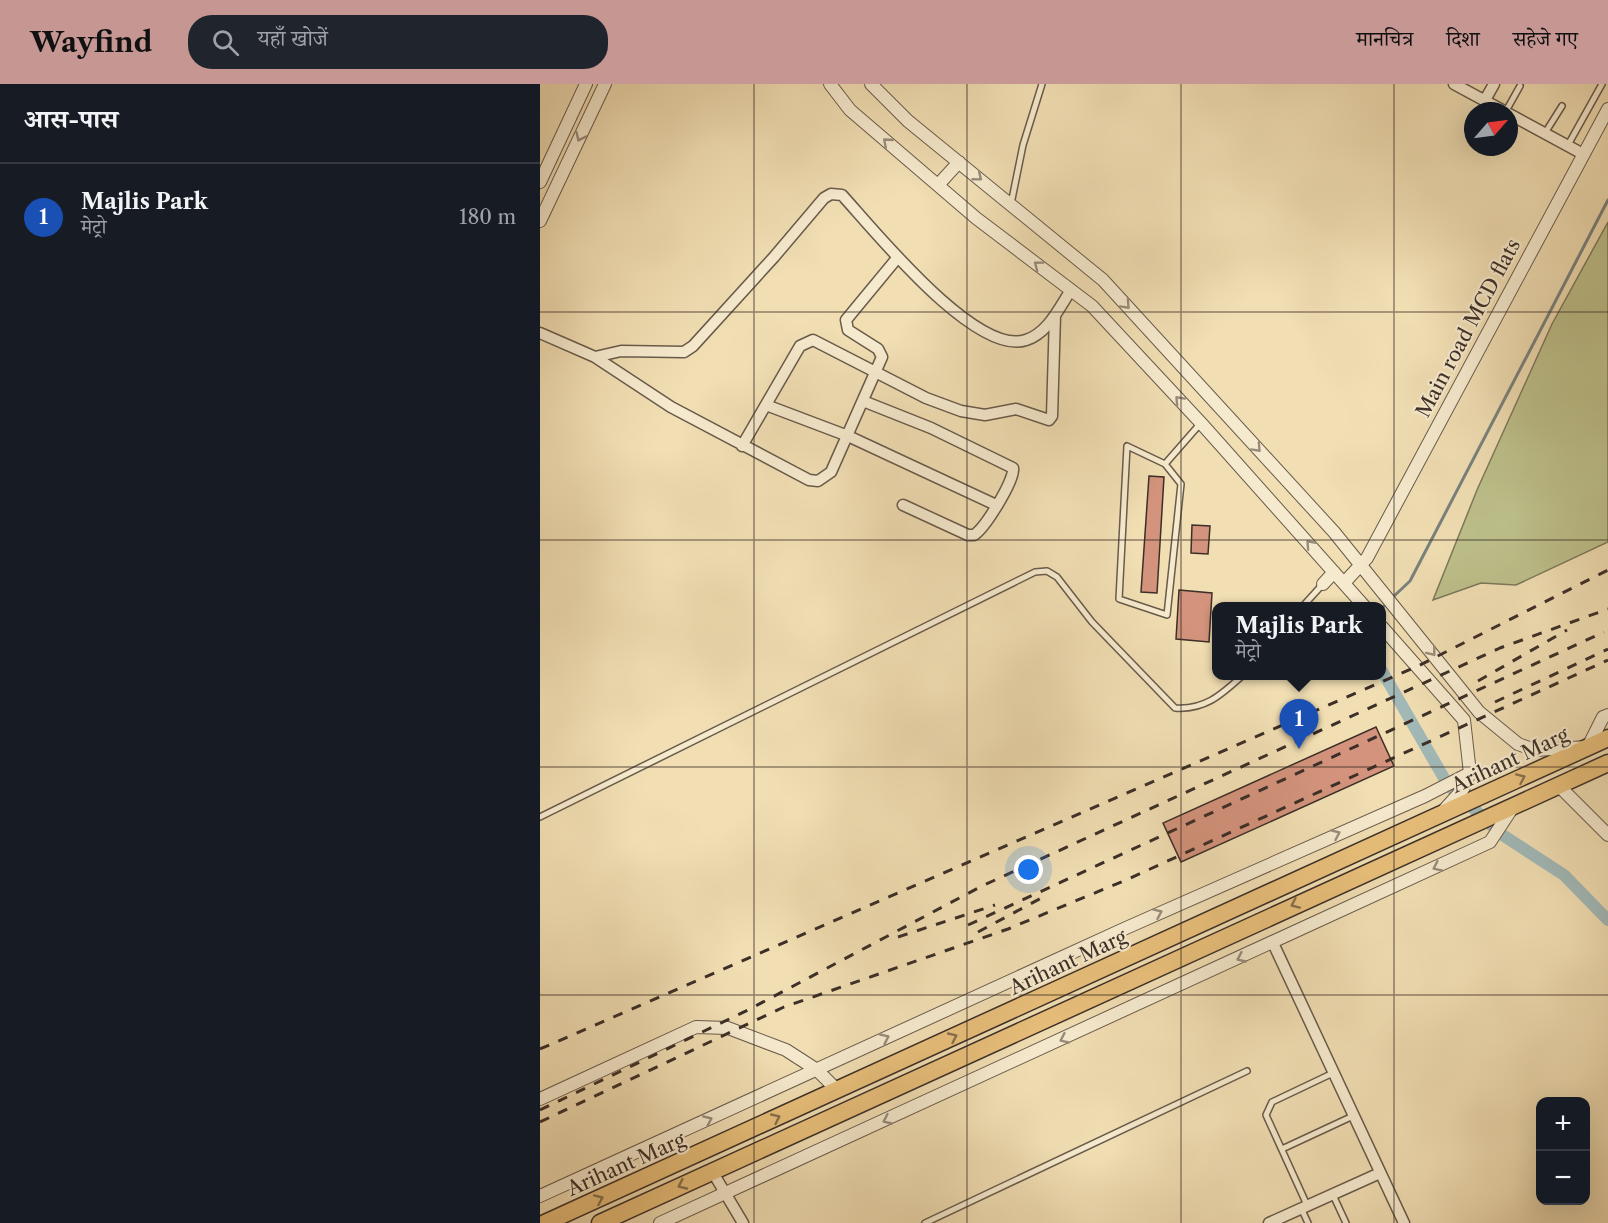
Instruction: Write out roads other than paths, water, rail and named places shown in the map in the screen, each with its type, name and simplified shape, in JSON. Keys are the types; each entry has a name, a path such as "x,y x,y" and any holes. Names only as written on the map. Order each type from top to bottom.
{"main road":[{"name":"Arihant Marg","path":"545,1223 1608,738"},
{"name":"Arihant Marg","path":"600,1223 1098,994 1604,766"},
{"path":"1089,975 1098,994"}],"street":[{"path":"540,182 586,84"},
{"path":"540,221 605,84"},
{"path":"830,84 850,110 976,218 1092,306 1201,423 1360,602"},
{"path":"871,84 908,121 1103,280 1362,565 1479,712 1518,744 1535,750 1588,747 1603,717 1608,715"},
{"path":"1454,84 1488,102"},
{"path":"1485,100 1494,84"},
{"name":"Main road MCD flats","path":"1344,583 1362,565 1608,109"},
{"path":"1518,118 1583,154"},
{"path":"938,185 959,162"},
{"path":"595,357 621,351 684,352 693,346 831,194 842,195 938,297 964,319 994,338 1012,343 1024,341 1043,331 1071,290"},
{"path":"540,333 595,357 671,407 742,446 809,480 818,481 831,472 876,372 881,353 848,330 846,321 898,256"},
{"path":"742,446 800,346 806,341 818,341 927,398 961,411 985,415 1016,409 1049,420 1052,416 1055,315"},
{"path":"863,401 931,428 1010,465 1013,475 979,532 968,535 903,505"},
{"path":"766,405 848,436 996,505"},
{"path":"1323,584 1334,572"},
{"path":"1386,632 1464,720 1465,776 1463,789 1442,814"},
{"path":"540,1196 1465,776"},
{"path":"1558,785 1608,835"},
{"path":"660,1223 1490,842 1511,808"},
{"path":"1273,943 1404,1223"},
{"path":"540,1099 696,1028 728,1028 786,1050 817,1070 837,1090"},
{"path":"712,1171 743,1223"},
{"path":"1269,1223 1380,1173"}],"lane":[{"path":"1011,204 1023,145 1042,84"},
{"path":"1568,145 1602,84"},
{"path":"1511,102 1520,86"},
{"path":"1545,133 1562,106"},
{"path":"1165,464 1201,423"},
{"path":"1127,446 1165,464 1181,484 1167,615 1119,599 1127,446"},
{"path":"540,818 1035,572 1047,571 1057,577 1092,622 1175,708 1193,709 1216,698 1236,680"},
{"path":"1307,602 1323,584"},
{"path":"925,1223 1247,1071"},
{"path":"1308,1223 1282,1149 1266,1115 1272,1102 1333,1073"},
{"path":"1282,1149 1353,1116"},
{"path":"1333,1195 1346,1223"}],"waterway":[{"path":"1392,598 1410,581 1608,200"},
{"path":"1386,678 1448,785 1501,834 1564,875 1608,920"}],"railway":[{"path":"1386,680 1608,570"},
{"path":"540,1110 748,1010 982,886 1500,648 1608,609"},
{"path":"1478,681 1567,630"},
{"path":"968,925 1604,632"},
{"path":"1495,702 1608,649"},
{"path":"540,1122 784,1007 1008,929 1126,880 1608,660"},
{"path":"540,1049 1386,680"},
{"path":"978,932 1047,895"},
{"path":"898,937 995,905"}],"place":[{"name":"Majlis Park","path":"1299,749"}]}
